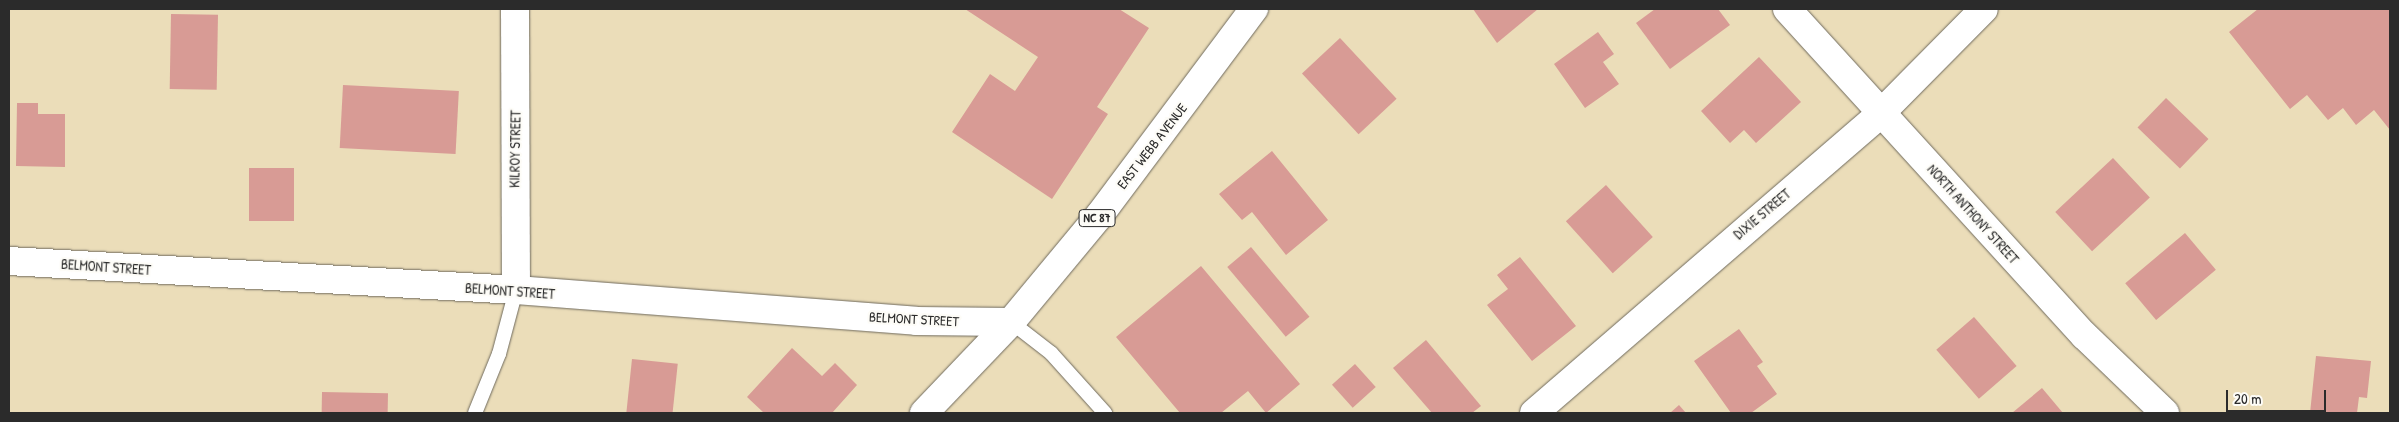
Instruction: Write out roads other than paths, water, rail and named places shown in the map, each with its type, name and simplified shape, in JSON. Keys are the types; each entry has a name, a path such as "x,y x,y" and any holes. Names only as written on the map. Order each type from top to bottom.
{"main road":[{"name":"KILROY STREET","path":"515,9 516,290"},
{"name":"EAST WEBB AVENUE","path":"924,413 1012,322 1170,124 1254,9"},
{"name":"NORTH ANTHONY STREET","path":"1787,9 2085,336 2165,413"},
{"name":"DIXIE STREET","path":"1534,413 1881,113 1984,9"},
{"name":"BELMONT STREET","path":"9,261 516,290 916,321 1012,322"}],"lane":[{"path":"475,413 499,354 516,290"},
{"path":"1012,322 1051,354 1105,413"}]}
